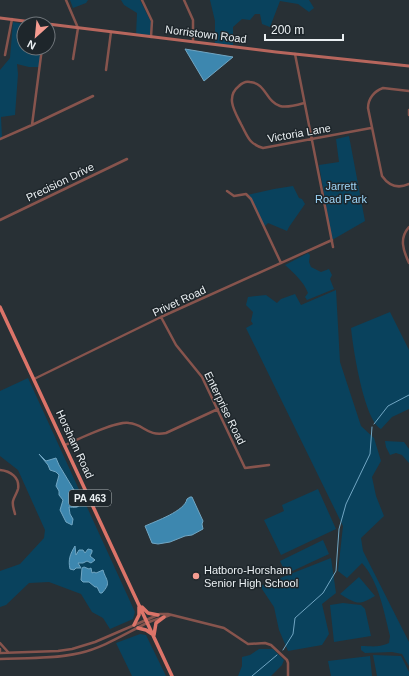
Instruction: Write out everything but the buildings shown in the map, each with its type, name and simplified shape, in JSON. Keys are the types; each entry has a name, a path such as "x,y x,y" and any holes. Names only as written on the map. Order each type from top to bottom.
{"main road":[{"name":"Norristown Road","path":"0,18 16,20"},
{"name":"Norristown Road","path":"56,25 409,66"},
{"name":"Horsham Road","path":"0,306 172,676"},
{"path":"139,603 148,613 158,615"},
{"path":"134,625 139,615 139,603"},
{"path":"154,636 156,623 164,617"},
{"path":"138,628 148,630 154,636"}],"street":[{"path":"66,0 78,28 74,59"},
{"path":"142,0 152,21 151,37"},
{"path":"184,0 193,20 193,42"},
{"path":"5,55 12,19"},
{"path":"106,70 111,32"},
{"path":"296,54 304,103 333,247"},
{"path":"32,126 41,56"},
{"name":"Victoria Lane","path":"304,103 284,107 279,106 271,101 263,88 251,82 244,83 237,87 233,92 232,100 233,107 250,141 257,146 266,148 371,128"},
{"path":"409,91 383,88 379,89 373,94 368,105 371,128 382,176 394,186 402,187 409,184"},
{"path":"0,139 32,126 93,96"},
{"path":"409,110 409,115"},
{"name":"Precision Drive","path":"0,220 127,159"},
{"path":"227,191 234,196 246,194 251,199 281,263"},
{"path":"409,227 404,233 402,243 409,263"},
{"name":"Privet Road","path":"34,379 161,317 332,240"},
{"name":"Enterprise Road","path":"161,317 176,345 202,377 245,468 269,465"},
{"path":"65,445 88,434 123,423 134,424 150,433 166,433 218,409"},
{"path":"0,470 10,472 15,476 18,482 18,488 13,502 15,514"},
{"path":"0,659 64,656 79,653 103,645 138,628 158,615 165,614 224,628 248,644 271,645 287,660 288,676"},
{"path":"0,651 8,653 67,650 95,642 134,625 170,615"},
{"path":"0,643 8,653"}],"green space":[{"path":"70,0 88,0 86,3 73,8"},
{"path":"121,0 140,0 152,24 150,37 136,35 137,13 124,5"},
{"path":"210,0 309,0 314,8 309,12 298,4 280,1 270,27 262,24 260,14 255,14 250,20 242,19 233,27 233,46 215,44 215,21"},
{"path":"13,22 16,23 16,56 41,56 39,67 29,67 17,64 18,74 15,115 1,117 2,138 0,139 0,70 10,58"},
{"name":"Jarrett Road Park","path":"349,136 365,221 332,240 319,165 339,162 336,139"},
{"path":"293,186 299,198 302,199 305,204 287,231 268,223 264,227 247,195"},
{"path":"308,253 310,255 309,262 311,267 321,272 329,269 332,275 330,279 334,289 307,300 305,297 308,293 304,285 285,265"},
{"path":"336,290 340,362 361,426 374,438 381,461 372,477 376,496 384,516 361,538 363,551 409,642 409,666 402,654 392,652 365,653 361,650 361,646 378,646 389,643 390,636 377,588 373,579 362,563 347,578 338,571 343,526 246,328 253,324 251,321 253,312 246,305 248,297 266,295 277,303 281,299 295,294 301,305"},
{"path":"390,312 409,350 409,409 392,417 381,429 375,423 369,412 360,383 351,328"},
{"path":"28,378 135,612 133,619 110,629 103,618 92,612 81,594 49,582 29,583 6,605 0,607 0,571 20,564 44,538 45,530 18,470 0,456 0,391"},
{"path":"385,441 404,442 409,449 409,463 402,455 396,453 390,455"},
{"path":"318,489 336,529 281,555 264,520 284,511 282,505"},
{"path":"323,540 329,554 286,574 280,561"},
{"path":"331,558 336,593 322,604 329,634 322,645 288,651 279,630 274,607 260,586"},
{"path":"359,577 375,596 365,601 354,602 340,594"},
{"path":"343,603 361,605 365,609 371,636 334,642 330,605"},
{"path":"140,634 146,635 166,676 132,676 116,643"},
{"path":"259,649 273,649 284,660 282,665 271,676 238,676 242,666 242,657 250,655"},
{"path":"373,655 401,656 409,672 409,676 377,676"},
{"path":"370,656 372,676 331,676 328,661"}],"shaded area":[{"path":"185,49 233,57 204,81"},
{"path":"39,454 46,461 56,458 80,500 81,503 79,506 69,507 70,514 73,519 72,525 66,522 60,510 63,500 59,495 59,491 56,486 59,475 50,470"},
{"path":"190,497 192,497 203,521 203,529 192,535 170,542 158,544 152,543 145,526 181,508"},
{"path":"75,546 76,555 79,550 83,550 85,553 88,549 92,550 90,556 95,560 91,563 87,561 78,563 81,568 76,568 74,570 70,569 70,557"},
{"path":"84,567 89,569 91,568 92,573 103,570 108,584 102,593 100,593 97,587 89,582 83,582 81,580 82,568"}],"waterway":[{"path":"374,424 388,406 409,395"},
{"path":"283,650 293,634 295,618 323,593 336,571 339,529 346,504 370,454 372,427"},
{"path":"252,676 277,655"}],"place":[{"name":"Hatboro-Horsham Senior High School","path":"196,576"}]}
